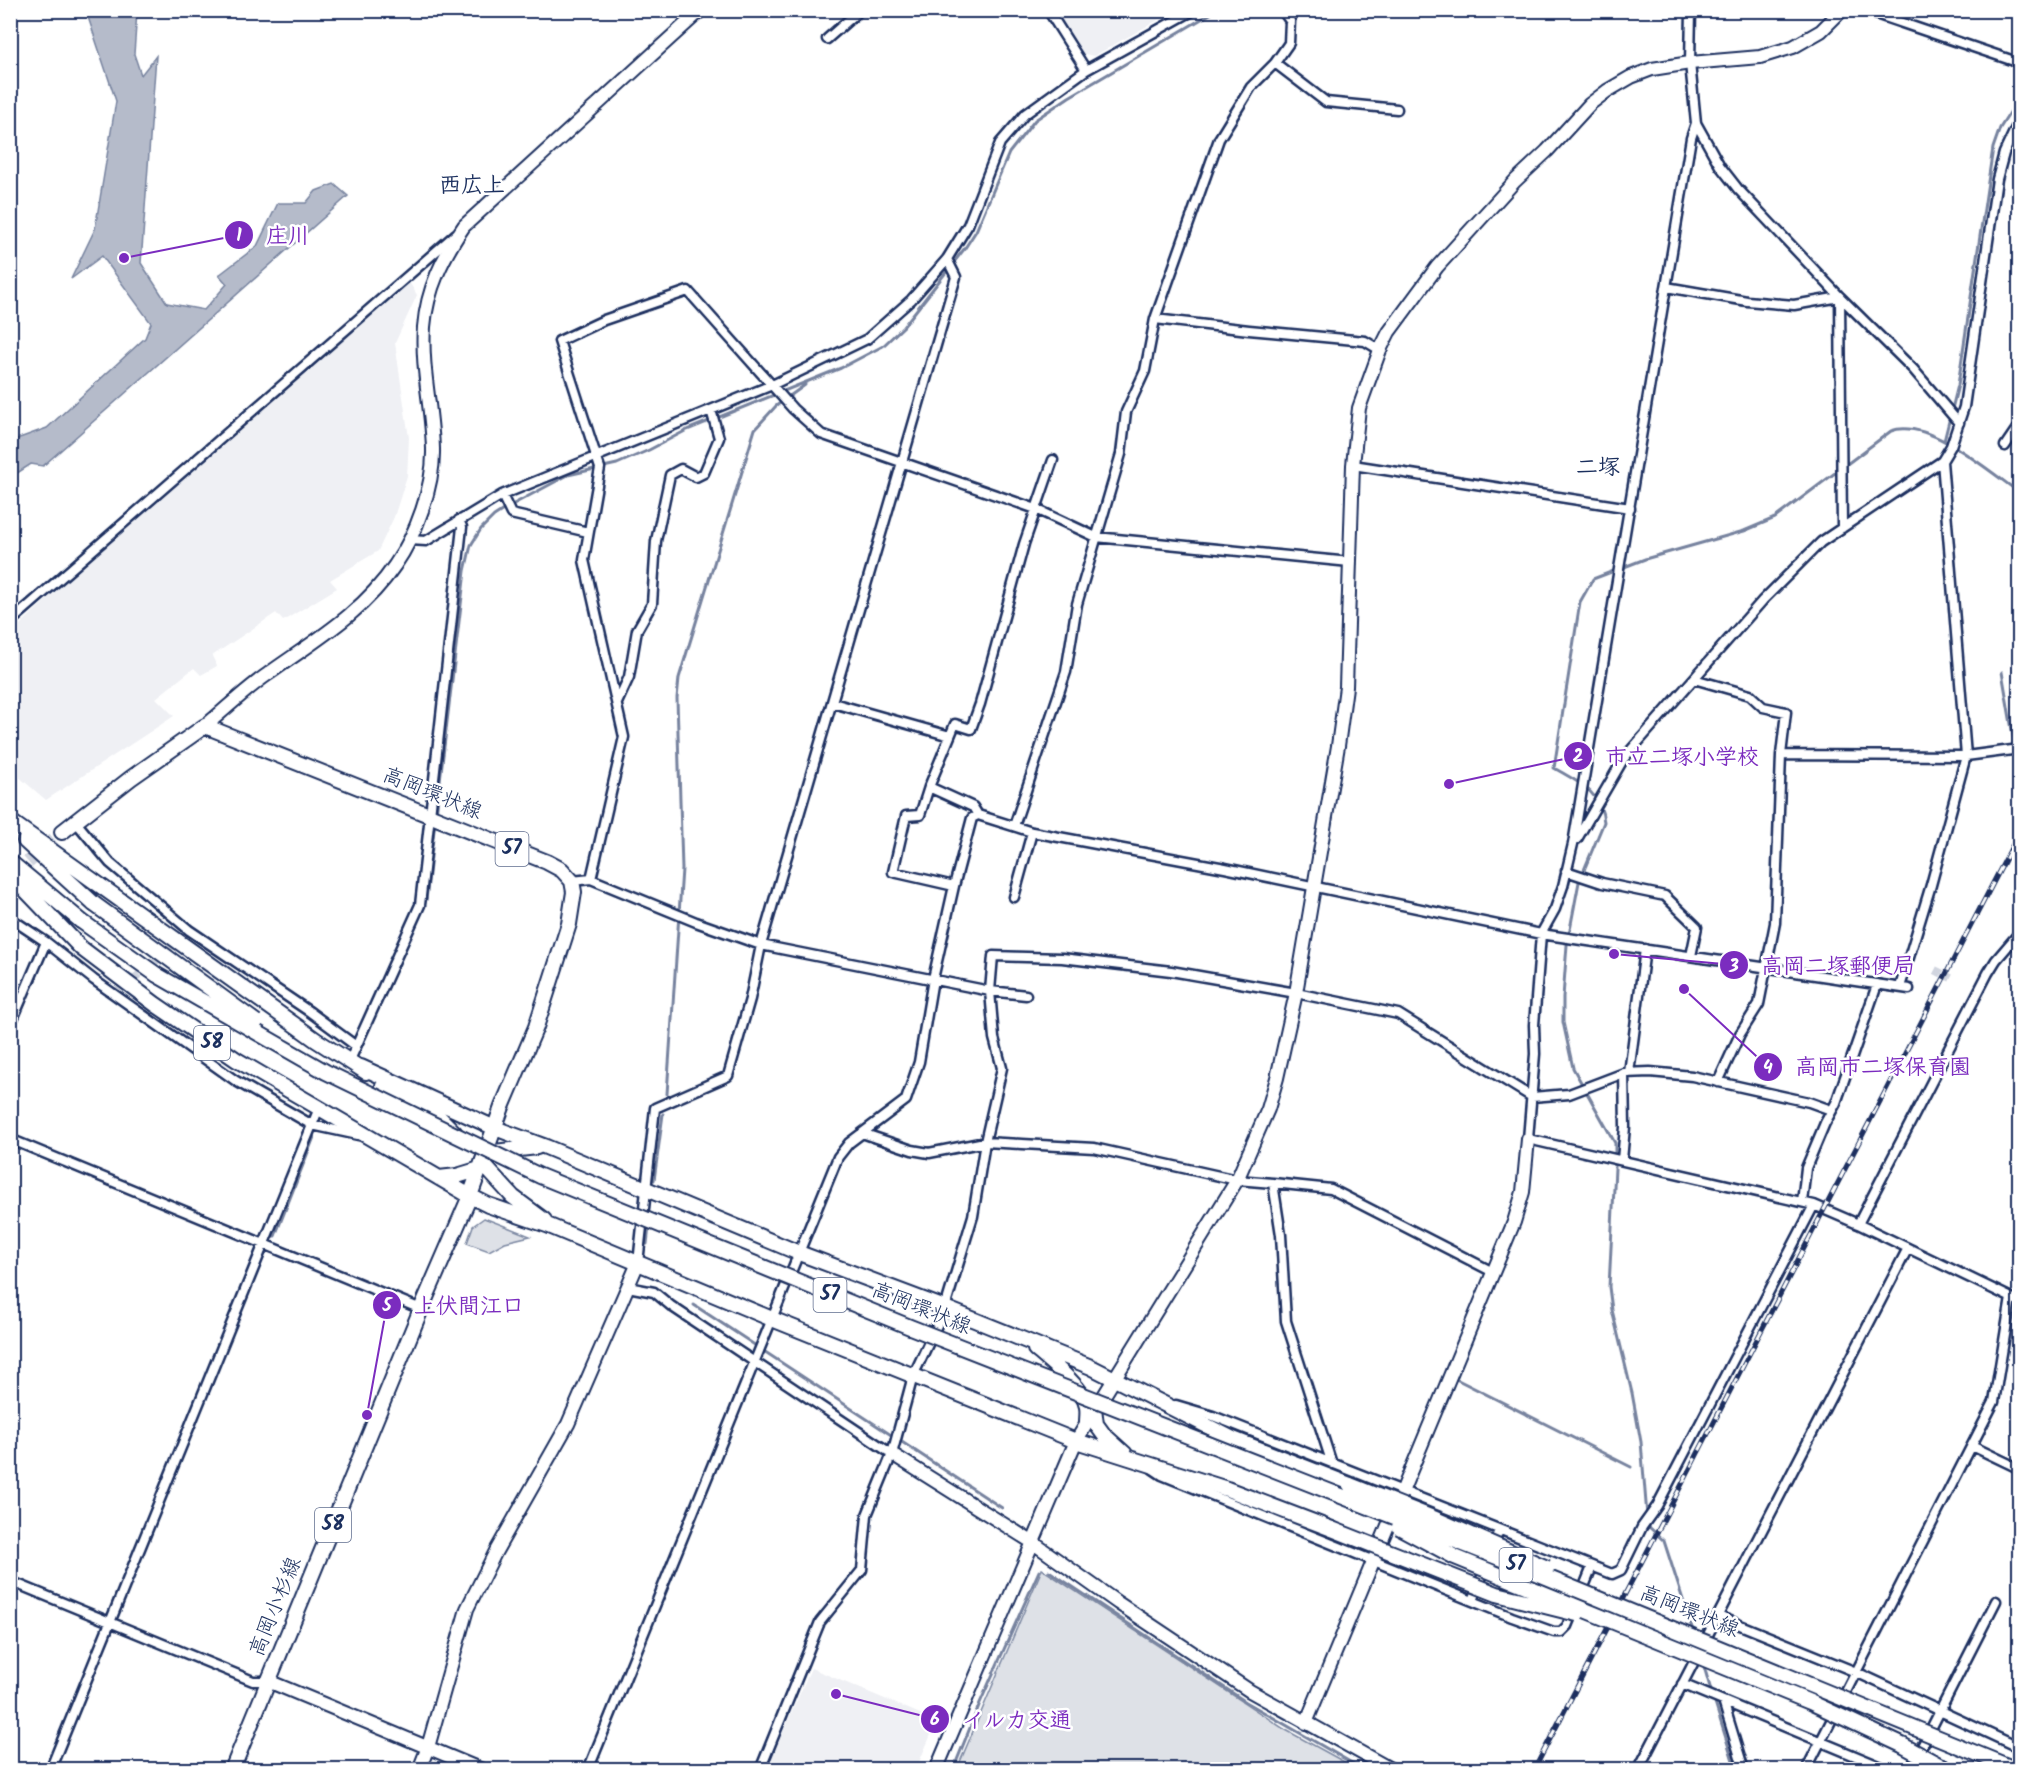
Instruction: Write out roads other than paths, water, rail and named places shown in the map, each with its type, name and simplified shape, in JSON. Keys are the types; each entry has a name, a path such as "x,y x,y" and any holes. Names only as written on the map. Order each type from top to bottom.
{"main road":[{"name":"高岡環状線","path":"205,726 547,862 562,870 572,881"},
{"path":"62,832 205,726"},
{"path":"10,821 90,879 135,908 316,1040 356,1064 495,1128"},
{"name":"高岡環状線","path":"10,828 94,904 326,1072"},
{"name":"高岡環状線","path":"10,862 81,921 157,975 326,1072 540,1176 910,1328 1347,1491 2017,1770"},
{"name":"58","path":"10,874 81,948 146,998 237,1060 470,1196"},
{"path":"470,1196 536,1027 569,924 574,892 572,881"},
{"path":"356,1064 383,1086 440,1118 483,1161 513,1197 556,1229"},
{"name":"57","path":"495,1128 546,1147 799,1253 945,1308 1091,1367 1233,1439 1347,1491"},
{"path":"439,1178 457,1176 483,1161 516,1148 546,1147"},
{"name":"57","path":"470,1196 1076,1441 1227,1489 1497,1594 1620,1624"},
{"name":"高岡小杉線","path":"232,1770 470,1196"},
{"path":"1024,1340 1053,1364 1077,1390 1087,1407 1087,1422"},
{"path":"1094,1408 1096,1424 1100,1429 1135,1459"},
{"name":"高岡環状線","path":"1347,1491 1455,1557 1810,1702 1902,1745 1948,1770"}],"street":[{"path":"10,622 464,226 701,10"},
{"path":"827,39 860,10"},
{"path":"1048,10 1086,70"},
{"path":"410,540 426,541 502,495 772,384 867,339 910,300 947,259 968,225 1000,143 1025,114 1086,70 1194,10"},
{"path":"1014,826 1066,672 1077,604 1121,454 1126,412 1145,370 1155,319 1219,139 1251,87 1275,63 1289,43 1290,21 1282,10"},
{"path":"1691,10 1690,63 1696,123 1720,166 1738,189 1840,297 1913,369 1959,423"},
{"path":"936,1770 1076,1441 1094,1408 1158,1310 1237,1179 1268,1109 1296,993 1338,746 1346,687 1353,465 1359,408 1380,350 1407,305 1437,267 1515,181 1547,151 1590,104 1607,91 1631,77 1652,69 1760,57 1793,47 1821,31 1842,10"},
{"path":"1864,10 2019,63"},
{"path":"1275,63 1326,102 1397,110"},
{"path":"1573,844 1624,758 1763,600 1807,554 1942,461 1951,446 1964,407 1997,179 2004,153 2019,119"},
{"path":"1306,1723 1514,1222 1523,1192 1535,1054 1534,1025 1541,934 1555,909 1573,844 1691,138 1696,123"},
{"path":"205,726 265,675 354,612 376,591 410,540 421,514 433,452 424,349 424,327 428,301 446,254 464,226"},
{"path":"419,1770 428,1747 467,1609 496,1551 568,1424 638,1263 654,1108 728,1076 750,999 761,945 956,277 947,259"},
{"path":"1666,287 1794,305 1840,297"},
{"path":"591,879 624,737 584,560 600,468 559,341 604,320 687,291 793,410 821,434 1036,509 1096,537 1350,562"},
{"path":"1840,297 1842,528"},
{"path":"1155,319 1365,341 1380,350"},
{"path":"617,704 629,677 638,630 652,604 656,541 670,475 681,469 696,477 704,473 719,438 711,410"},
{"path":"2005,446 2019,424"},
{"path":"954,886 893,872 906,816 920,814 955,724 971,729 981,704 1024,544 1053,460"},
{"path":"929,787 973,807 978,815 1032,832 1314,886 1541,934 1905,988 1966,756 1942,461"},
{"path":"1353,465 1630,508"},
{"path":"502,495 511,514 588,532"},
{"path":"356,1064 356,1046 420,905 462,526 459,520"},
{"path":"1694,679 1750,695 1763,707 1786,712 1775,923 1759,1004 1740,1034 1718,1082"},
{"path":"833,703 950,736"},
{"path":"1782,755 1966,756 2019,749"},
{"path":"588,1770 838,1157 849,1143 906,1100 919,1062 933,979 954,886 972,818 978,815"},
{"path":"75,821 110,863 189,930 356,1046"},
{"path":"1014,897 1032,832"},
{"path":"1566,871 1602,883 1665,896 1697,927 1691,956"},
{"path":"572,881 591,879 696,922 761,945 990,991 1026,994"},
{"path":"10,918 236,1081 312,1125 371,1138"},
{"path":"1858,1224 1988,973 2019,932"},
{"path":"10,1026 46,942"},
{"path":"1622,1161 1627,1073 1645,949"},
{"path":"760,1770 820,1622 862,1570 867,1515 892,1454 913,1376 945,1308 973,1216 985,1142 1002,1068 994,1038 990,991 993,956 1062,958 1160,970 1296,993 1398,1014 1532,1097 1569,1094 1627,1073 1650,1072 1692,1076 1809,1102 1832,1110"},
{"path":"1802,1202 1806,1168 1832,1110 1877,985"},
{"path":"50,1770 319,1108"},
{"path":"862,1133 912,1150 929,1153 985,1142 1094,1148 1237,1179 1331,1189 1493,1272"},
{"path":"10,1139 422,1308"},
{"path":"1528,1139 1814,1205 2019,1302"},
{"path":"1273,1183 1281,1235 1286,1321 1332,1464"},
{"path":"1157,1399 1213,1416 1612,1574 1621,1570 1642,1527 1657,1506 1814,1205"},
{"path":"1638,1770 1908,1248"},
{"path":"628,1287 654,1292 671,1306 892,1454 1032,1542 1250,1691 1392,1770"},
{"path":"1806,1770 1995,1402 2011,1298"},
{"path":"1972,1446 2019,1469"},
{"path":"1135,1459 1162,1475 1554,1632 1561,1632 1567,1626 1592,1567"},
{"path":"1473,1601 1499,1530"},
{"path":"10,1581 254,1681 268,1682 482,1770"},
{"path":"1910,1770 1996,1601"},
{"path":"1718,1616 1856,1672 2019,1748"},
{"path":"1682,1684 1889,1770"},
{"path":"1723,1701 1744,1770"}],"water":[{"path":"86,11 137,11 134,54 141,75 156,56 141,263 167,303 204,310 227,284 219,275 257,246 278,203 306,203 316,191 334,184 348,196 43,466 31,464 11,477 11,441 47,428 145,338 151,323 102,256 71,279 95,229 116,101"}],"waterway":[{"path":"436,814 465,571 471,545 481,529 494,516 508,507 568,475 617,464 687,430 841,368 883,346 903,327 965,248 976,231 1009,153 1035,120 1069,97 1217,10"},
{"path":"1944,441 1958,385 1993,148 2000,128 2020,97"},
{"path":"667,1094 682,869 677,698 679,678 755,429 776,406 805,385"},
{"path":"1647,1516 1641,1442 1609,1287 1615,1143 1573,1068 1563,1022 1567,945 1579,882 1604,822 1602,811 1593,795 1580,783 1554,768 1580,602 1593,579 1645,559 1744,531 1775,518 1891,431 1906,429 1923,432 1940,439 1976,460 2020,493"},
{"path":"2002,672 2016,753 2020,757"},
{"path":"372,1021 426,900 435,821"},
{"path":"654,1180 663,1114"},
{"path":"270,1235 275,1236 314,1137"},
{"path":"10,1144 249,1242"},
{"path":"647,1244 649,1227"},
{"path":"694,1305 1002,1508"},
{"path":"1454,1378 1631,1467"},
{"path":"1648,1523 1648,1526 1664,1541 1694,1634"},
{"path":"953,1770 1039,1571"},
{"path":"1049,1571 1246,1702 1364,1770"},
{"path":"1703,1663 1712,1694"},
{"path":"1714,1700 1736,1770"}],"tunnel":[{"path":"12,876 62,832"},
{"path":"114,994 154,963 189,930"},
{"path":"1935,970 1951,978"}],"railway":[{"path":"1534,1770 2020,831"}],"place":[{"name":"庄川","path":"124,258"},
{"name":"市立二塚小学校","path":"1449,784"},
{"name":"高岡二塚郵便局","path":"1614,954"},
{"name":"高岡市二塚保育園","path":"1684,989"},
{"name":"上伏間江口","path":"367,1415"},
{"name":"イルカ交通","path":"836,1694"}],"district":[{"name":"西広上","path":"472,186"},
{"name":"二塚","path":"1598,468"}]}
